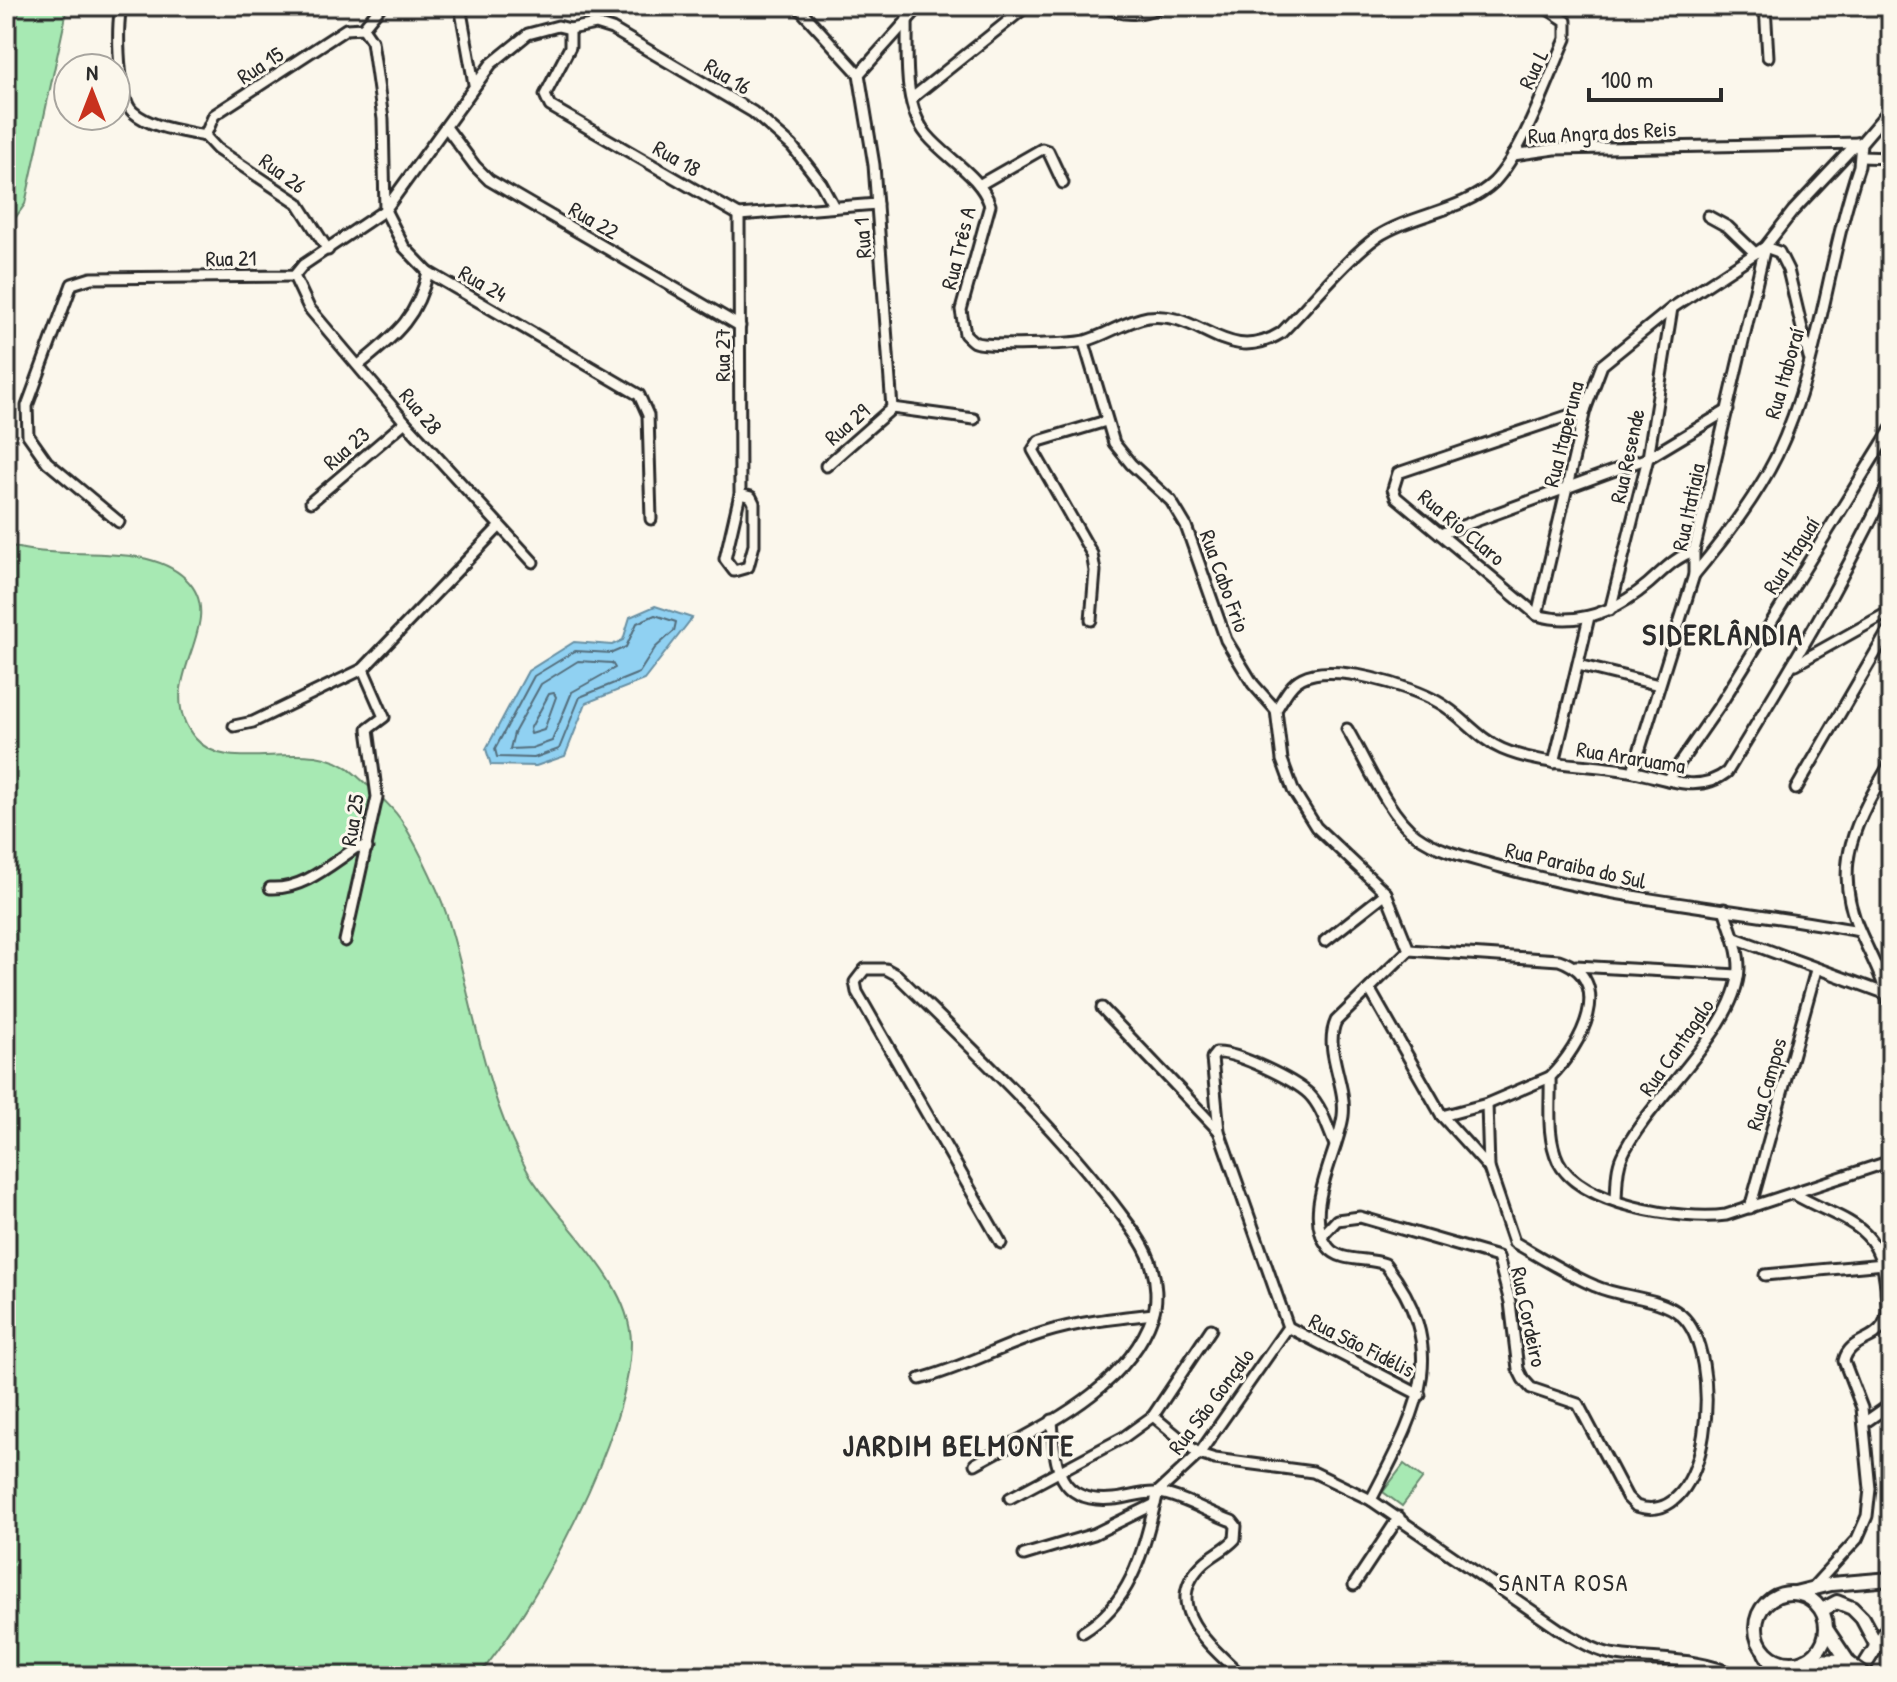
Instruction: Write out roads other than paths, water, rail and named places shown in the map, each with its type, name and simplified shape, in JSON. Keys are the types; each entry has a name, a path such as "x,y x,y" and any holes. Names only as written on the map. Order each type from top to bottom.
{"street":[{"path":"121,6 120,57 127,104 133,112 154,124 205,136"},
{"path":"363,28 381,6"},
{"path":"460,6 474,84"},
{"path":"797,6 859,74 920,6"},
{"path":"912,98 1027,6"},
{"path":"1104,6 1129,15 1141,15 1164,6"},
{"name":"Rua L","path":"1513,155 1566,39 1566,21 1543,6"},
{"path":"1765,6 1768,57"},
{"name":"Rua Três A","path":"907,18 912,98 925,133 979,185 990,205 960,322"},
{"name":"Rua 16","path":"570,29 596,24 612,29 753,112 792,146 821,183 834,207"},
{"path":"294,276 303,265 385,210 474,84 512,45 528,34 558,26 570,29"},
{"name":"Rua 15","path":"205,136 214,115 346,29 363,28"},
{"name":"Rua 24","path":"363,28 372,41 383,119 385,210 398,238 428,272 639,395 648,415 651,519"},
{"name":"Rua 18","path":"570,29 570,47 547,88 546,102 739,215"},
{"name":"Rua 1","path":"859,74 877,204 892,408"},
{"path":"1891,108 1859,143 1861,157 1891,158"},
{"name":"Rua 22","path":"446,127 489,180 740,326"},
{"name":"Rua 26","path":"205,136 217,149 298,203 328,250"},
{"name":"Rua Angra dos Reis","path":"960,322 965,334 975,342 991,345 1084,342 1151,317 1174,319 1228,342 1248,346 1264,343 1281,333 1374,239 1399,225 1473,196 1493,182 1513,155 1555,149 1859,143"},
{"name":"Rua Itaperuna","path":"1537,615 1585,410 1602,365 1672,308 1760,250 1859,143"},
{"path":"979,185 1042,149 1048,151 1063,183"},
{"name":"Rua Itaboraí","path":"1694,575 1724,539 1776,456 1809,358 1861,157"},
{"path":"739,215 877,204"},
{"name":"Rua 27","path":"739,215 740,494"},
{"path":"1708,216 1760,250 1779,252 1788,270 1809,358"},
{"name":"Rua Itatiaia","path":"1633,771 1694,575 1694,551 1728,410 1760,250"},
{"path":"359,365 413,315 421,301 428,272"},
{"name":"Rua 28","path":"294,276 309,308 405,422 533,562"},
{"name":"Rua 21","path":"119,522 47,462 28,435 27,406 72,284 91,278 294,276"},
{"name":"Rua Resende","path":"1610,610 1648,458 1672,308"},
{"name":"Rua Cabo Frio","path":"1084,342 1114,443 1131,464 1171,501 1186,526 1226,640 1253,684 1276,710"},
{"path":"892,408 974,419"},
{"name":"Rua 29","path":"826,466 892,408"},
{"name":"Rua Rio Claro","path":"1537,615 1443,533 1396,497 1393,481 1398,473 1585,410"},
{"path":"1443,533 1648,458 1728,410"},
{"path":"1091,620 1095,571 1092,554 1033,450 1039,441 1106,421"},
{"name":"Rua 23","path":"311,502 405,422"},
{"name":"Rua Itaguaí","path":"1668,780 1722,702 1891,429"},
{"name":"Rua Araruama","path":"1276,710 1292,686 1303,677 1319,673 1385,680 1437,701 1502,749 1554,763 1633,771 1697,785 1714,783 1727,772 1793,666 1851,561 1891,478"},
{"path":"740,494 751,497 754,503 754,545 748,567 734,571 725,559 740,494"},
{"path":"234,726 253,722 363,669 499,527"},
{"path":"1537,615 1551,619 1589,617 1610,610 1676,559 1694,551"},
{"path":"1793,666 1891,611"},
{"path":"1554,763 1589,617"},
{"path":"1796,789 1891,626"},
{"path":"1578,665 1659,685"},
{"name":"Rua 25","path":"345,941 377,797 368,729 384,717 363,669"},
{"path":"1276,710 1282,760 1293,790 1316,827 1386,893 1409,950"},
{"name":"Rua Paraiba do Sul","path":"1347,729 1400,820 1415,835 1443,850 1550,881 1624,897 1724,909 1859,931"},
{"path":"1891,762 1855,822 1848,856 1850,894 1859,931 1887,974 1891,1013"},
{"path":"270,888 284,889 301,883 357,847 367,848"},
{"path":"1325,941 1386,893"},
{"name":"Rua Cantagalo","path":"1616,1199 1621,1158 1717,1024 1733,995 1738,975 1735,938 1724,909"},
{"path":"1735,938 1887,994"},
{"path":"1371,1500 1414,1416 1420,1395 1423,1346 1418,1325 1385,1264 1374,1259 1339,1256 1332,1252 1322,1236 1320,1203 1343,1118 1344,1094 1330,1033 1336,1021 1409,950 1559,960 1576,966 1738,975"},
{"path":"1442,1116 1487,1104 1550,1077 1563,1064 1591,1004 1591,990 1576,966"},
{"path":"975,1464 1052,1420 1123,1366 1153,1314 1156,1294 1152,1266 1139,1240 1092,1176 1036,1113 897,975 886,969 865,969 855,982 857,992 1001,1243"},
{"name":"Rua Campos","path":"1750,1208 1816,970"},
{"name":"Rua Cordeiro","path":"1370,990 1442,1116 1489,1168"},
{"path":"1102,1008 1219,1131"},
{"path":"1288,1327 1219,1131 1211,1064 1216,1053 1224,1052 1287,1080 1310,1095 1335,1145"},
{"path":"1550,1077 1549,1126 1560,1165 1570,1178 1591,1191 1671,1216 1699,1219 1750,1208 1891,1161"},
{"name":"Rua Cordeiro","path":"1487,1104 1489,1168 1514,1242 1594,1286 1662,1304 1680,1313 1694,1328 1704,1354 1706,1428 1694,1472 1674,1497 1656,1508 1636,1506 1627,1497 1578,1404 1531,1388 1523,1379 1518,1369 1510,1302 1498,1257 1514,1242"},
{"path":"1794,1194 1869,1234 1884,1264 1887,1314 1883,1326 1853,1345 1844,1361 1858,1395 1864,1423 1870,1489 1867,1516 1857,1539 1814,1586"},
{"path":"1322,1236 1337,1220 1360,1217 1498,1257"},
{"path":"1765,1275 1884,1264"},
{"path":"920,1379 949,1371 1044,1332 1106,1319 1153,1314"},
{"name":"Rua São Fidélis","path":"1288,1327 1420,1395"},
{"name":"Rua São Gonçalo","path":"1158,1492 1199,1454 1288,1327"},
{"path":"1010,1498 1124,1437 1153,1416 1211,1329"},
{"path":"1864,1423 1891,1404"},
{"path":"1153,1416 1199,1454 1215,1459 1313,1472 1371,1500 1560,1630 1590,1647 1615,1655 1685,1659 1738,1676"},
{"path":"1052,1420 1058,1474 1066,1486 1079,1495 1095,1498 1158,1492 1232,1521 1236,1526 1235,1539 1204,1563 1193,1577 1187,1607 1191,1623 1242,1676"},
{"path":"1083,1632 1101,1622 1131,1583 1158,1492"},
{"path":"1024,1555 1094,1534 1155,1504"},
{"path":"1354,1585 1399,1517"},
{"path":"1778,1676 1756,1628 1763,1606 1772,1598 1814,1586 1889,1581"},
{"path":"1795,1593 1810,1598 1822,1610 1827,1630 1847,1662 1867,1676"},
{"path":"1822,1610 1837,1602 1852,1608 1877,1646"},
{"path":"1858,1676 1891,1623"},
{"path":"1805,1660 1820,1648 1827,1630"},
{"path":"1764,1650 1783,1662 1847,1662"}],"water":[{"path":"655,606 692,618 644,680 586,703 565,756 536,766 491,765 486,749 528,671 574,642 612,645 623,640 630,617"}],"district":[{"name":"SIDERLÂNDIA","path":"1723,635"},
{"name":"JARDIM BELMONTE","path":"959,1446"},
{"name":"SANTA ROSA","path":"1564,1583"}]}
